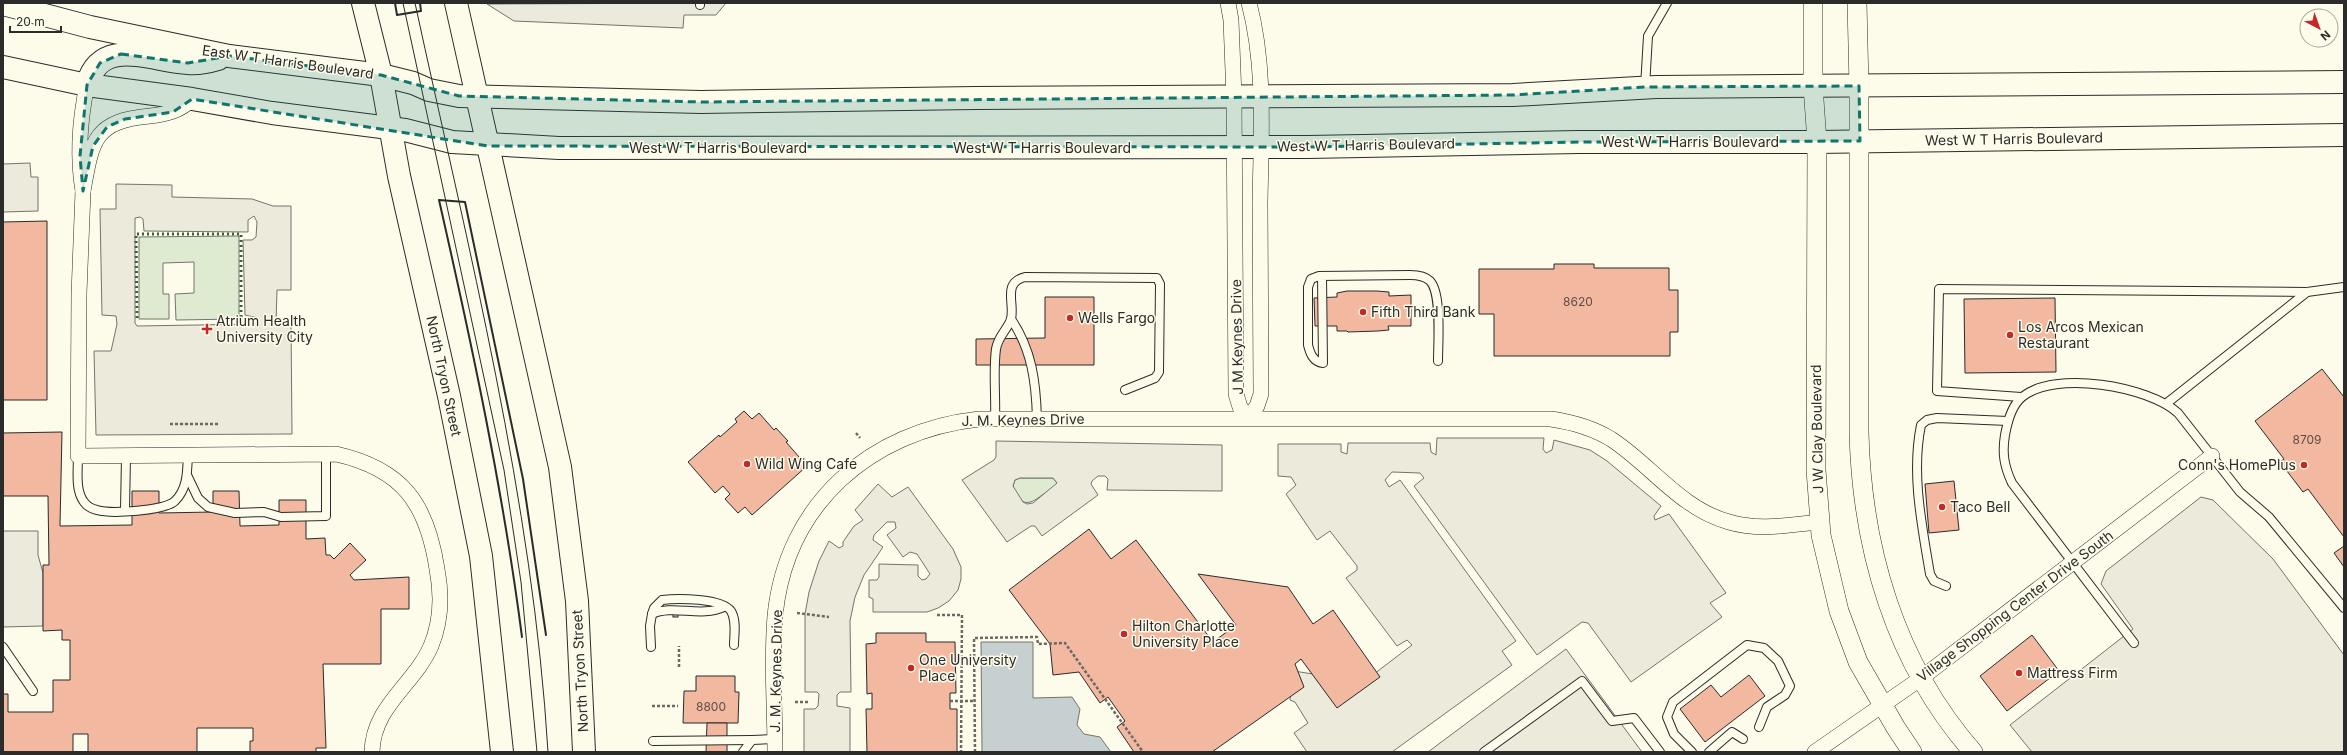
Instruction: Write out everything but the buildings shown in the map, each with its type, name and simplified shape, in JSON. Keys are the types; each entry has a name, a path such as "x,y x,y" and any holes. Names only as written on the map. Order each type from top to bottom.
{"main road":[{"name":"North Tryon Street","path":"364,3 381,75 390,128 449,396 481,556 502,752"},
{"name":"North Tryon Street","path":"456,3 560,467 578,614 584,752"},
{"name":"East W T Harris Boulevard","path":"3,4 90,27 229,56 381,75 444,94 478,96"},
{"path":"87,85 92,73 100,63 116,54 188,64 203,63 229,56"},
{"path":"3,68 87,85 192,99 272,113 390,128"},
{"path":"478,96 701,102 968,98 1513,95 1644,87 2344,82"},
{"name":"West W T Harris Boulevard","path":"390,128 419,133 452,142 488,146 606,148 1234,147 1579,142 1817,142 2344,135"}],"street":[{"name":"J M Keynes Drive","path":"1228,3 1231,20 1234,97 1236,394 1240,407 1248,418 1257,406 1261,394 1260,97 1257,37 1249,3"},
{"name":"J W Clay Boulevard","path":"1813,3 1813,86 1817,142 1816,470 1819,522 1825,555 1839,610 1858,662 1882,705 1912,752"},
{"path":"1857,3 1860,141 1860,469 1870,542 1890,611 1920,679 1935,703 1973,752"},
{"path":"87,85 83,108 80,156 83,191 79,294 78,456 326,453 367,462 401,484 416,503 428,525 438,574 440,606 436,633 418,670 394,695 380,715 373,738 372,752"},
{"path":"83,191 93,146 107,127 124,119 173,112 192,99"},
{"name":"J. M. Keynes Drive","path":"775,746 774,630 778,596 786,563 811,514 848,473 877,452 896,441 923,430 950,423 995,419 1248,418 1560,420 1591,430 1610,439 1694,507 1718,519 1739,525 1761,527 1819,522"},
{"name":"Village Shopping Center Drive South","path":"1815,752 1920,679 2212,456"}],"lane":[{"path":"1644,87 1648,36 1667,3"},
{"path":"1322,276 1323,363 1317,361 1313,357 1308,337 1308,284 1313,278 1322,276 1415,275 1429,280 1435,288 1437,297 1438,361"},
{"path":"1037,419 1035,376 1022,336 1011,319 1010,290 1013,284 1021,278 1155,277 1160,284 1159,372 1155,378 1125,390"},
{"path":"2344,287 2307,292 1939,289 1937,390 2021,397 2054,384 2092,383 2119,387 2167,403 2178,413 2240,492 2269,517 2344,608"},
{"path":"2167,403 2307,292"},
{"path":"995,419 996,349 1001,333 1011,319"},
{"path":"2021,397 2008,421 2003,448 2004,466 2010,479 2134,643"},
{"path":"1946,586 1934,580 1930,574 1919,504 1918,453 1921,425 1927,420 1937,418 2008,421"},
{"path":"187,475 198,498 208,507 235,513 264,512 280,516 326,516 326,453"},
{"path":"78,456 79,490 85,504 97,511 169,506 180,494 187,475 188,455"},
{"path":"125,510 126,456"},
{"path":"651,647 650,626 652,614 660,602 666,600 710,601 730,609 732,615 734,645"},
{"path":"652,614 663,612 711,612 724,607"},
{"path":"1692,752 1674,734 1667,717 1673,702 1747,646 1764,648 1778,661 1790,686 1785,695 1767,707 1759,727"},
{"path":"3,647 33,691"},
{"path":"1484,752 1582,681 1612,721 1634,718 1660,752"},
{"path":"1709,752 1732,732 1743,740"},
{"path":"743,752 752,740"},
{"path":"653,741 752,740 775,746"}],"path":[{"path":"170,424 218,424"},
{"path":"856,433 860,438"},
{"path":"816,465 820,470"},
{"path":"797,613 829,618"},
{"path":"937,615 962,615 961,752"},
{"path":"975,752 974,638 1038,637 1038,644 1065,643 1143,752"},
{"path":"679,646 679,667"},
{"path":"950,701 975,701"},
{"path":"795,702 809,702"},
{"path":"652,706 678,706"}],"highlighted area":[{"path":"121,54 188,63 229,56 381,75 459,96 701,102 1513,95 1645,87 1859,86 1860,141 1579,142 1308,147 488,146 192,99 173,112 125,119 107,127 93,146 83,191 80,156 87,85 100,63"}],"green space":[{"path":"239,236 239,319 176,320 175,294 194,293 194,262 163,263 163,294 169,294 169,319 139,319 139,237"},
{"path":"1020,478 1053,478 1057,483 1037,499 1024,502 1018,497 1013,486 1015,480"}],"shaded area":[{"path":"726,3 716,15 684,15 683,28 514,21 487,4"},
{"path":"30,163 31,177 38,177 38,211 3,212 3,164"},
{"path":"116,184 172,185 172,197 252,199 273,206 291,206 291,290 277,290 276,323 291,324 292,434 96,435 94,351 111,351 117,324 116,316 102,315 100,209 116,209","holes":["254,216 257,222 256,237 252,240 243,240 245,315 258,318 257,324 137,326 135,323 135,218 140,217 143,219 144,231 248,232 248,220"]},
{"path":"1437,438 1544,438 1543,449 1546,453 1552,450 1554,440 1590,450 1607,461 1661,506 1654,516 1655,520 1669,514 1726,593 1710,603 1722,617 1631,682 1588,623 1582,622 1537,655 1414,486 1424,478 1420,473 1392,472 1385,480 1389,487 1400,480 1516,641 1502,651 1512,665 1392,752 1307,752 1294,733 1308,723 1295,702 1290,700 1294,671 1350,680 1374,674 1412,645 1407,640 1397,646 1346,578 1357,570 1357,566 1330,531 1317,540 1286,494 1296,485 1291,477 1278,476 1278,444 1341,444 1341,452 1347,454 1348,443 1430,443 1431,452 1436,455"},
{"path":"996,441 1222,445 1222,491 1107,490 1108,479 1105,476 1098,476 1092,481 1091,484 1098,495 1042,536 1035,526 1031,526 1007,542 962,480 994,460 996,457","holes":["1020,478 1053,478 1057,483 1033,503 1027,504 1023,502 1013,486 1015,480"]},
{"path":"878,484 892,497 908,487 953,549 961,567 961,579 958,590 949,601 938,608 927,612 873,612 873,599 869,597 869,580 877,580 879,577 879,564 918,565 918,576 922,580 926,579 930,574 917,554 910,552 903,557 887,535 896,528 895,522 887,522 874,535 873,540 883,547 864,575 855,597 850,621 851,692 840,692 837,695 837,706 850,708 850,752 804,752 804,709 815,709 818,706 819,694 817,692 805,692 805,614 809,592 819,561 829,541 839,548 843,546 843,542 854,526 863,520 855,510"},
{"path":"2201,497 2213,500 2273,559 2344,655 2344,752 2032,752 2010,725 2133,629 2101,584 2106,571"},
{"path":"3,531 38,531 38,555 43,573 43,626 3,627"},
{"path":"981,642 1033,642 1033,698 1072,697 1080,709 1077,725 1084,734 1100,737 1111,752 982,752"},
{"path":"1566,649 1642,752 1428,752"}],"tram line":[{"path":"403,3 504,470 521,582 537,752"},
{"path":"415,3 496,375 513,469 528,564 540,658 548,752"}],"hedge":[{"path":"137,318 136,234 241,234 241,319"}],"wall":[{"path":"395,3 397,15 421,11 420,3"},
{"path":"522,637 506,527 486,418 439,200 465,202 523,479 546,635"}],"place":[{"name":"Fifth Third Bank","path":"1363,312"},
{"name":"Wells Fargo","path":"1070,318"},
{"name":"Atrium Health University City","path":"207,329"},
{"name":"Los Arcos Mexican Restaurant","path":"2010,335"},
{"name":"Wild Wing Cafe","path":"747,464"},
{"name":"Conn's HomePlus","path":"2304,465"},
{"name":"Taco Bell","path":"1942,507"},
{"name":"Hilton Charlotte University Place","path":"1124,634"},
{"name":"One University Place","path":"911,668"},
{"name":"Mattress Firm","path":"2019,673"}]}
